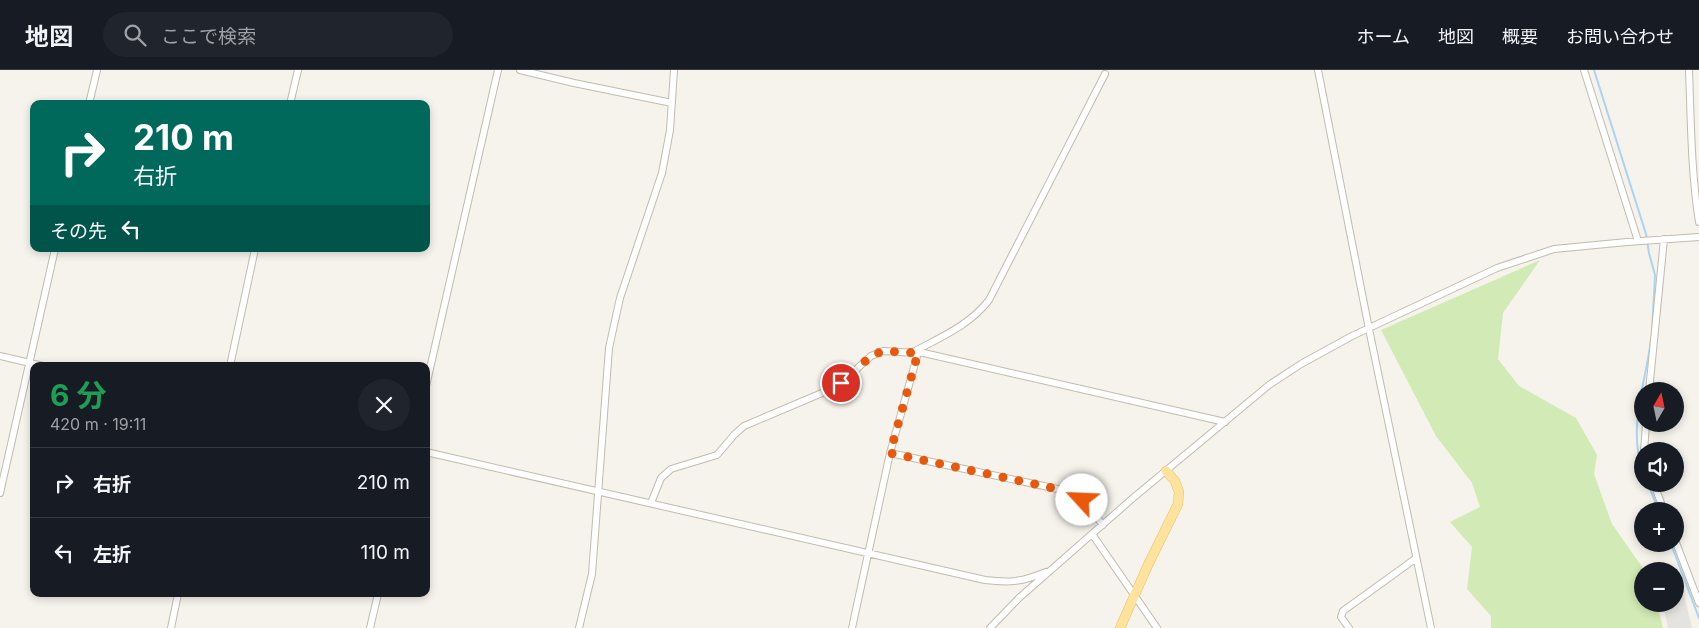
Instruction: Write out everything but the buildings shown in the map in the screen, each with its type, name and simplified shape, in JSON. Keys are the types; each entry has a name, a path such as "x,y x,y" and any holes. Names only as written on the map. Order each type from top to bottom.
{"main road":[{"path":"1120,628 1178,504 1179,492 1174,481 1166,471"}],"street":[{"path":"90,100 97,70"},
{"path":"291,100 298,70"},
{"path":"430,368 498,70"},
{"path":"520,70 672,103"},
{"path":"579,628 592,574 609,348 620,298 662,173 669,137 674,70"},
{"path":"1318,70 1368,329 1431,628"},
{"path":"1584,70 1638,241"},
{"path":"1689,70 1695,200 1699,222"},
{"path":"852,628 890,453 916,352 966,322 981,311 989,300 1105,74"},
{"path":"990,628 1019,598 1166,471 1269,385 1301,364 1368,329 1497,268 1533,256 1554,250 1699,237"},
{"path":"1650,382 1664,239"},
{"path":"30,362 54,252"},
{"path":"231,362 255,252"},
{"path":"651,503 661,478 671,469 717,455 744,426 829,390 841,383 871,356 883,351 916,352 1225,422"},
{"path":"0,356 30,363 0,493"},
{"path":"430,453 984,580 1001,582 1027,580 1051,570"},
{"path":"890,453 1076,494 1103,525"},
{"path":"1092,534 1157,628"},
{"path":"1680,552 1699,603"},
{"path":"1349,628 1342,617 1343,611 1415,558"},
{"path":"170,628 177,597"},
{"path":"370,628 377,597"}],"green space":[{"path":"1540,260 1503,313 1498,359 1519,386 1576,418 1597,455 1594,474 1612,524 1639,562 1634,562 1634,612 1659,612 1663,628 1491,628 1491,616 1467,589 1472,547 1450,522 1480,507 1472,483 1436,436 1381,330"}],"shaded area":[{"path":"1684,595 1692,628 1668,628 1665,612 1684,612"}],"waterway":[{"path":"1594,70 1646,234 1655,275 1652,333"},
{"path":"1637,442 1639,404 1651,340"},
{"path":"1651,492 1655,502"},
{"path":"1674,552 1699,618"}],"route":[{"path":"841,383 871,356 883,351 918,353 890,453 1067,491 1076,494 1082,500"}]}
